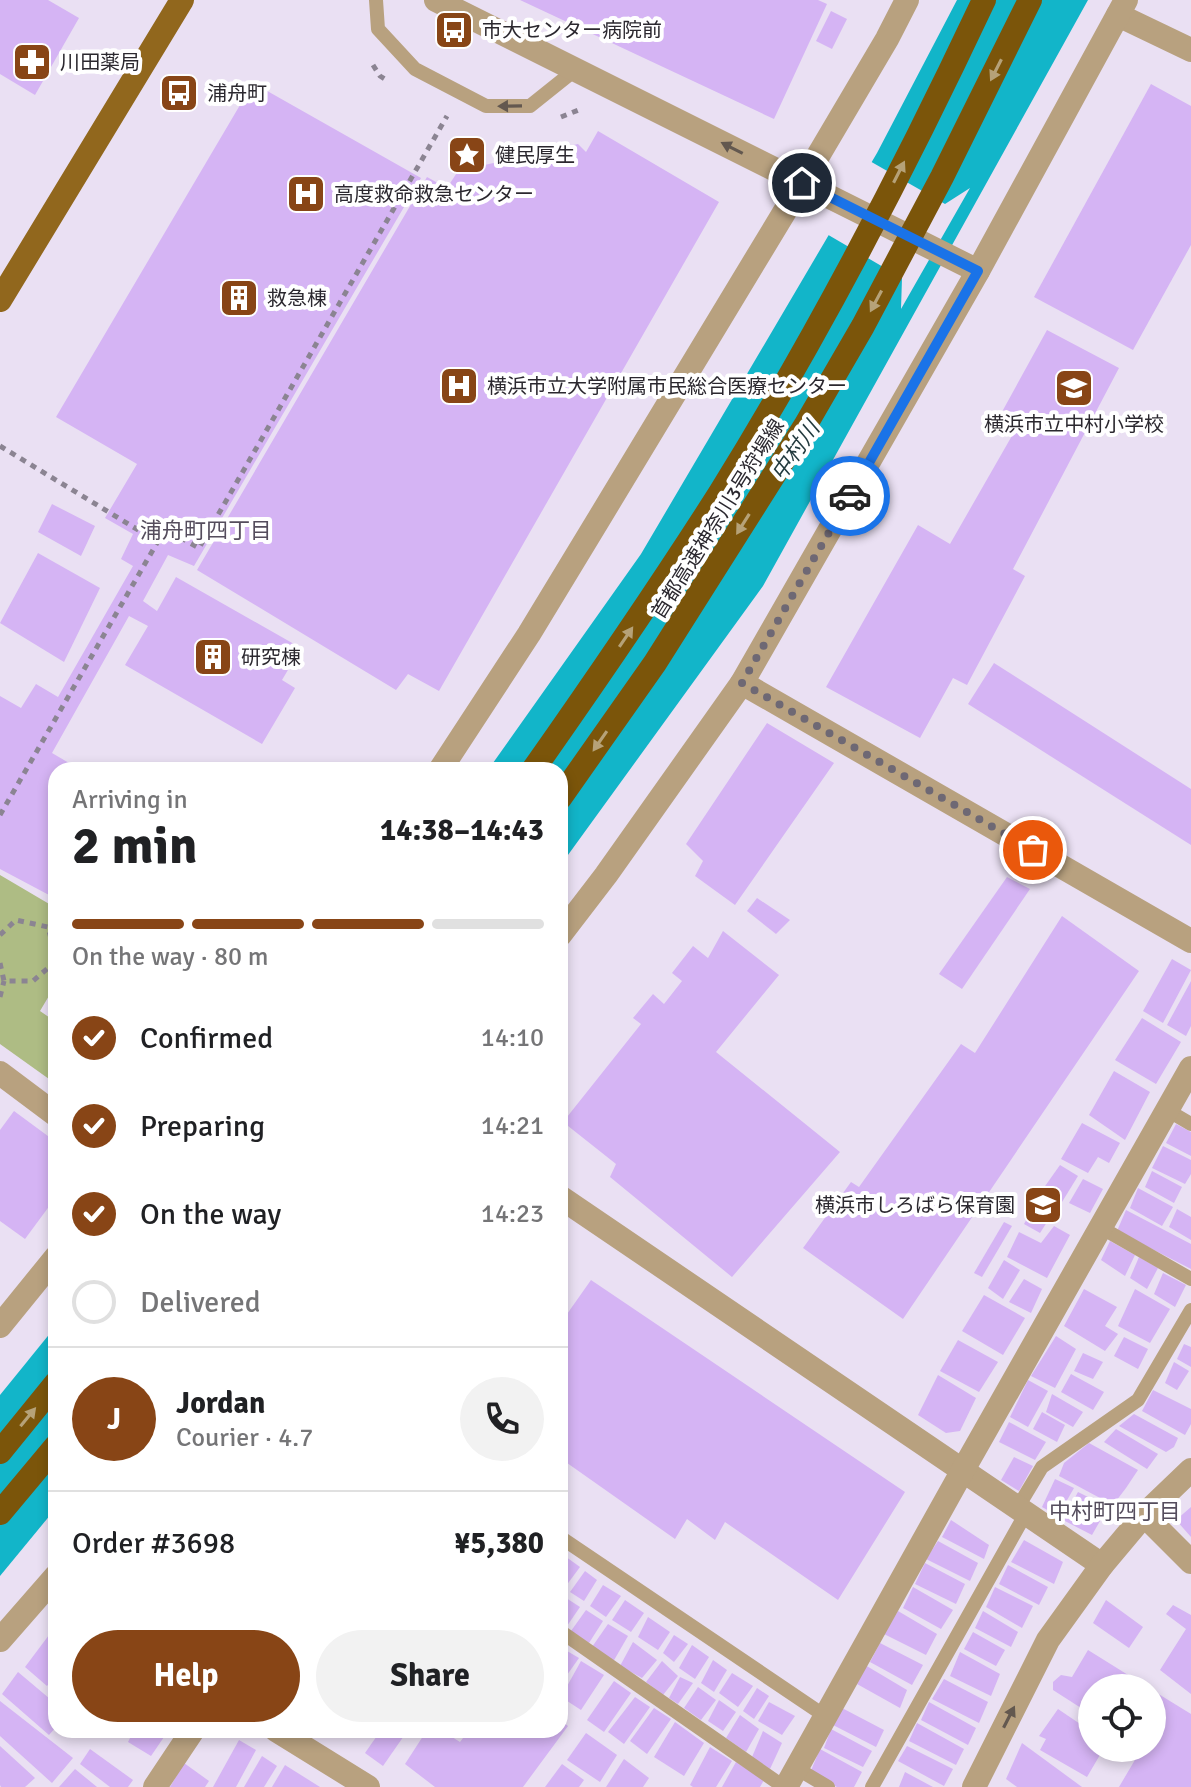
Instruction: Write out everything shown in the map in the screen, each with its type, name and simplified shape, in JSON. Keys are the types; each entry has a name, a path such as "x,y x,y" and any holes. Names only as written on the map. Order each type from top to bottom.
{"highway":[{"name":"首都高速神奈川3号狩場線","path":"539,762 628,634 721,491 813,334 953,67 984,0"},
{"name":"首都高速神奈川3号狩場線","path":"568,787 655,663 805,426 863,326 942,177 1030,0"},
{"path":"0,1452 48,1393"},
{"path":"0,1513 48,1456"}],"main road":[{"path":"0,300 182,0"}],"street":[{"path":"436,0 978,271"},
{"path":"445,762 529,634 802,183 907,0"},
{"path":"568,925 742,683 978,271 1122,8 1191,50"},
{"path":"742,683 1191,941"},
{"path":"789,1781 1191,1068"},
{"path":"0,1073 48,1109"},
{"path":"568,1202 1102,1565"},
{"path":"0,1326 48,1267"},
{"path":"974,1787 1048,1640 1102,1565 1144,1515 1191,1470"},
{"path":"1144,1515 1191,1562"},
{"path":"0,1640 48,1590"},
{"path":"155,1787 188,1738"},
{"path":"289,1738 368,1787"}],"lane":[{"path":"376,0 378,29 415,69 486,106 530,106 575,70"},
{"path":"1167,1110 1191,1124"},
{"path":"1100,1227 1191,1279"},
{"path":"872,1787 1022,1510 1042,1467 1138,1400 1191,1310"},
{"path":"568,1542 825,1716"},
{"path":"568,1636 789,1781 828,1787"}],"path":[{"path":"554,121 579,109 593,116"},
{"path":"0,815 165,529 199,548 447,116 458,123"},
{"path":"0,446 158,542"},
{"path":"0,935 16,920 48,927"},
{"path":"0,963 4,981 0,997"},
{"path":"4,981 33,981 48,967"}],"green space":[{"path":"0,875 48,903 48,998 40,1011 48,1016 48,1078 0,1044"}],"water":[{"name":"中村川","path":"957,0 1088,0 763,586 568,855 568,762 494,762 641,554 877,153"},
{"path":"48,1336 48,1518 0,1576 0,1395"}],"pier":[{"path":"868,160 945,204 970,188 901,309 902,278 825,233"}],"building":[{"path":"0,0 48,0 79,18 35,95 0,74"},
{"path":"520,0 818,0 827,4 774,119"},
{"path":"831,11 847,19 832,49 816,41"},
{"path":"183,75 190,79 180,96 173,92"},
{"name":"救急棟","path":"253,83 421,178 194,566 168,555 143,601 157,611 176,577 301,648 282,680 295,688 262,744 125,665 148,626 129,616 52,753 67,762 48,762 48,894 0,869 0,696 21,708 36,684 58,697 133,566 121,559 133,534 105,518 137,464 56,417"},
{"path":"1151,84 1191,106 1191,245 1133,350 1034,297"},
{"name":"横浜市立大学附属市民総合医療センター","path":"598,131 719,202 439,691 408,674 396,690 197,570 427,177 447,188 458,171 578,144 586,152"},
{"path":"1047,330 1119,368 1013,569 1025,576 967,685 953,678 920,738 826,687 918,525 950,544 1021,420 1003,410"},
{"path":"52,504 95,526 81,556 38,532"},
{"path":"38,553 100,588 64,662 0,623"},
{"path":"994,663 1191,789 1191,845 968,704"},
{"path":"767,723 834,763 735,905 695,876 703,861 686,844"},
{"path":"1007,877 1030,889 962,989 939,974"},
{"path":"757,898 790,920 776,934 747,911"},
{"path":"1062,916 1139,971 903,1319 803,1248 851,1182 859,1187 961,1044 975,1053"},
{"path":"723,931 779,975 716,1052 840,1152 732,1277 610,1177 616,1164 568,1126 568,1116 641,1024 633,1018 653,994 664,1004 682,981 672,973 693,946 708,958"},
{"path":"1172,959 1191,970 1163,1023 1143,1011"},
{"path":"1191,981 1191,1026 1186,1036 1167,1025"},
{"path":"1142,1018 1181,1042 1156,1084 1115,1060"},
{"path":"1114,1071 1150,1092 1125,1140 1089,1115"},
{"path":"14,1111 48,1136 48,1208 25,1239 0,1221 0,1130"},
{"path":"1082,1123 1120,1143 1109,1163 1098,1157 1088,1173 1061,1159"},
{"path":"1176,1124 1191,1132 1191,1156 1166,1143"},
{"path":"1163,1146 1191,1160 1191,1174 1185,1184 1152,1168"},
{"path":"1060,1165 1078,1176 1062,1202 1043,1189"},
{"path":"1152,1171 1182,1187 1174,1203 1145,1187"},
{"path":"1083,1179 1103,1189 1090,1213 1069,1203"},
{"path":"1138,1188 1173,1207 1162,1226 1130,1208"},
{"path":"1041,1194 1058,1205 1040,1233 1024,1224"},
{"path":"1177,1209 1191,1217 1191,1240 1169,1227"},
{"path":"1126,1210 1191,1244 1191,1269 1117,1231"},
{"path":"1004,1222 1012,1226 982,1277 974,1273"},
{"path":"1054,1226 1070,1235 1047,1278 1007,1257 1019,1232 1041,1243"},
{"path":"1110,1241 1135,1255 1125,1276 1101,1260"},
{"path":"1139,1257 1158,1268 1147,1289 1130,1278"},
{"path":"1004,1260 1020,1270 1003,1299 988,1288"},
{"path":"1163,1273 1186,1285 1175,1307 1154,1294"},
{"path":"1024,1279 1042,1289 1031,1313 1009,1302"},
{"path":"591,1280 905,1492 838,1600 725,1522 715,1540 687,1519 675,1539 568,1464 568,1313"},
{"path":"1084,1289 1117,1307 1105,1326 1118,1334 1105,1351 1064,1326"},
{"path":"1135,1289 1170,1309 1150,1343 1118,1326"},
{"path":"984,1295 1025,1318 1003,1355 962,1331"},
{"path":"1056,1336 1076,1349 1055,1388 1031,1376"},
{"path":"1124,1337 1148,1349 1138,1369 1114,1356"},
{"path":"958,1340 998,1362 979,1392 940,1371"},
{"path":"1184,1344 1191,1347 1191,1367 1177,1359"},
{"path":"1083,1353 1103,1362 1093,1379 1074,1371"},
{"path":"1174,1362 1189,1371 1177,1390 1165,1383"},
{"path":"1071,1374 1104,1392 1093,1410 1061,1392"},
{"path":"938,1375 976,1398 960,1431 946,1433 918,1415"},
{"path":"1028,1380 1048,1391 1028,1427 1010,1417"},
{"path":"1153,1390 1191,1409 1191,1424 1185,1435 1142,1411"},
{"path":"1052,1394 1083,1412 1073,1427 1046,1412"},
{"path":"1042,1412 1065,1425 1057,1442 1033,1429"},
{"path":"1134,1414 1178,1438 1174,1447 1166,1452 1119,1426"},
{"path":"1009,1422 1046,1442 1035,1460 999,1442"},
{"path":"1116,1429 1158,1454 1147,1469 1104,1442"},
{"path":"1089,1443 1138,1470 1113,1505 1059,1476 1064,1463"},
{"path":"1014,1457 1033,1466 1019,1491 1001,1480"},
{"path":"1055,1479 1074,1488 1058,1516 1042,1507"},
{"path":"1078,1492 1108,1507 1092,1535 1063,1520"},
{"path":"1191,1507 1191,1537 1176,1520"},
{"path":"951,1520 989,1545 984,1559 942,1537"},
{"path":"1024,1540 1063,1562 1054,1584 1011,1562"},
{"path":"938,1541 978,1563 970,1581 926,1559"},
{"path":"568,1558 580,1567 568,1583"},
{"path":"925,1563 965,1584 956,1604 915,1584"},
{"path":"1008,1565 1048,1587 1039,1605 999,1584"},
{"path":"585,1571 597,1580 584,1601 570,1592"},
{"path":"603,1585 621,1596 606,1617 590,1606"},
{"path":"913,1587 953,1610 941,1629 903,1608"},
{"path":"995,1587 1033,1606 1022,1628 986,1607"},
{"path":"568,1599 580,1607 568,1625"},
{"path":"625,1600 644,1613 631,1632 612,1620"},
{"path":"1106,1600 1143,1627 1129,1648 1093,1623"},
{"path":"1173,1605 1191,1615 1191,1694 1160,1670 1186,1629 1166,1614"},
{"path":"586,1610 603,1621 589,1643 571,1631"},
{"path":"898,1611 937,1634 926,1655 884,1634"},
{"path":"983,1611 1018,1632 1011,1647 975,1628"},
{"path":"648,1617 670,1632 658,1650 638,1637"},
{"path":"608,1624 628,1636 613,1662 592,1647"},
{"path":"973,1632 1005,1650 996,1666 964,1649"},
{"path":"674,1635 688,1644 674,1662 663,1653"},
{"path":"48,1636 48,1685 25,1667"},
{"path":"633,1642 657,1660 642,1678 620,1666"},
{"path":"880,1643 923,1665 912,1685 870,1662"},
{"path":"692,1645 709,1657 695,1679 679,1668"},
{"path":"1088,1650 1127,1674 1078,1674 1078,1706 1053,1690 1053,1682 1061,1675 1072,1677"},
{"path":"568,1652 579,1658 568,1674"},
{"path":"960,1652 1000,1674 991,1696 950,1676"},
{"path":"713,1660 727,1670 714,1692 701,1683"},
{"path":"581,1661 604,1675 581,1710 568,1702 568,1684"},
{"path":"662,1661 678,1676 663,1695 646,1682"},
{"path":"865,1665 907,1690 900,1708 857,1684"},
{"path":"18,1672 48,1697 48,1734 2,1694"},
{"path":"732,1673 753,1686 738,1707 719,1693"},
{"path":"680,1677 693,1683 678,1704 669,1698"},
{"path":"944,1679 988,1702 979,1723 932,1699"},
{"path":"614,1681 631,1693 604,1732 587,1720"},
{"path":"698,1687 716,1700 701,1720 684,1708"},
{"path":"757,1688 769,1696 754,1719 743,1711"},
{"path":"635,1697 650,1707 624,1744 608,1732"},
{"path":"1166,1699 1191,1714 1191,1787 1119,1787 1134,1762 1166,1762"},
{"path":"719,1700 736,1712 723,1731 708,1721"},
{"path":"0,1701 73,1758 52,1783 0,1736"},
{"path":"769,1702 795,1716 782,1735 758,1721"},
{"path":"929,1702 976,1728 968,1745 921,1720"},
{"path":"654,1708 671,1719 647,1754 630,1741"},
{"path":"842,1708 884,1730 876,1747 833,1725"},
{"path":"1058,1709 1078,1723 1078,1762 1096,1762 1087,1777 1040,1750 1046,1739 1039,1736"},
{"path":"740,1715 759,1729 746,1752 726,1738"},
{"path":"675,1722 704,1743 684,1776 654,1757"},
{"path":"917,1723 964,1749 956,1765 909,1741"},
{"path":"831,1729 872,1751 863,1767 824,1748"},
{"path":"763,1731 782,1743 770,1769 752,1757"},
{"path":"586,1733 617,1755 600,1782 567,1760"},
{"path":"130,1738 163,1738 151,1756 128,1742"},
{"path":"375,1738 402,1738 383,1766 365,1753"},
{"path":"422,1738 454,1738 460,1742 463,1738 559,1738 523,1787 435,1787 405,1764"},
{"path":"239,1740 256,1750 236,1787 213,1787"},
{"path":"1022,1743 1082,1787 1017,1787 1006,1779"},
{"path":"0,1746 35,1778 25,1787 1,1787"},
{"path":"907,1746 953,1769 944,1786 898,1761"},
{"path":"710,1747 732,1761 716,1787 693,1787 690,1785"},
{"path":"90,1749 133,1780 128,1787 110,1787 80,1764"},
{"path":"820,1749 862,1772 854,1787 837,1787 810,1773"},
{"path":"262,1756 277,1766 264,1787 244,1787"},
{"path":"624,1759 649,1778 643,1787 606,1787"},
{"path":"736,1762 764,1780 760,1787 722,1787"},
{"path":"184,1763 209,1781 205,1787 170,1787"},
{"path":"562,1764 584,1780 579,1787 545,1787"},
{"path":"285,1765 320,1787 272,1787"},
{"path":"75,1769 97,1787 59,1787"},
{"path":"905,1772 933,1787 899,1787"}],"way so far":[{"path":"850,496 742,683 1033,850"}],"place":[{"name":"市大センター病院前","path":"454,30"},
{"name":"川田薬局","path":"32,62"},
{"name":"浦舟町","path":"179,93"},
{"name":"健民厚生","path":"467,155"},
{"name":"高度救命救急センター","path":"306,194"},
{"name":"救急棟","path":"239,298"},
{"name":"横浜市立大学附属市民総合医療センター","path":"459,386"},
{"name":"横浜市立中村小学校","path":"1074,388"},
{"name":"研究棟","path":"213,657"},
{"name":"横浜市しろばら保育園","path":"1043,1205"}],"district":[{"name":"浦舟町四丁目","path":"206,530"},
{"name":"中村町四丁目","path":"1115,1511"}],"route":[{"path":"802,183 978,271 850,496"}]}
